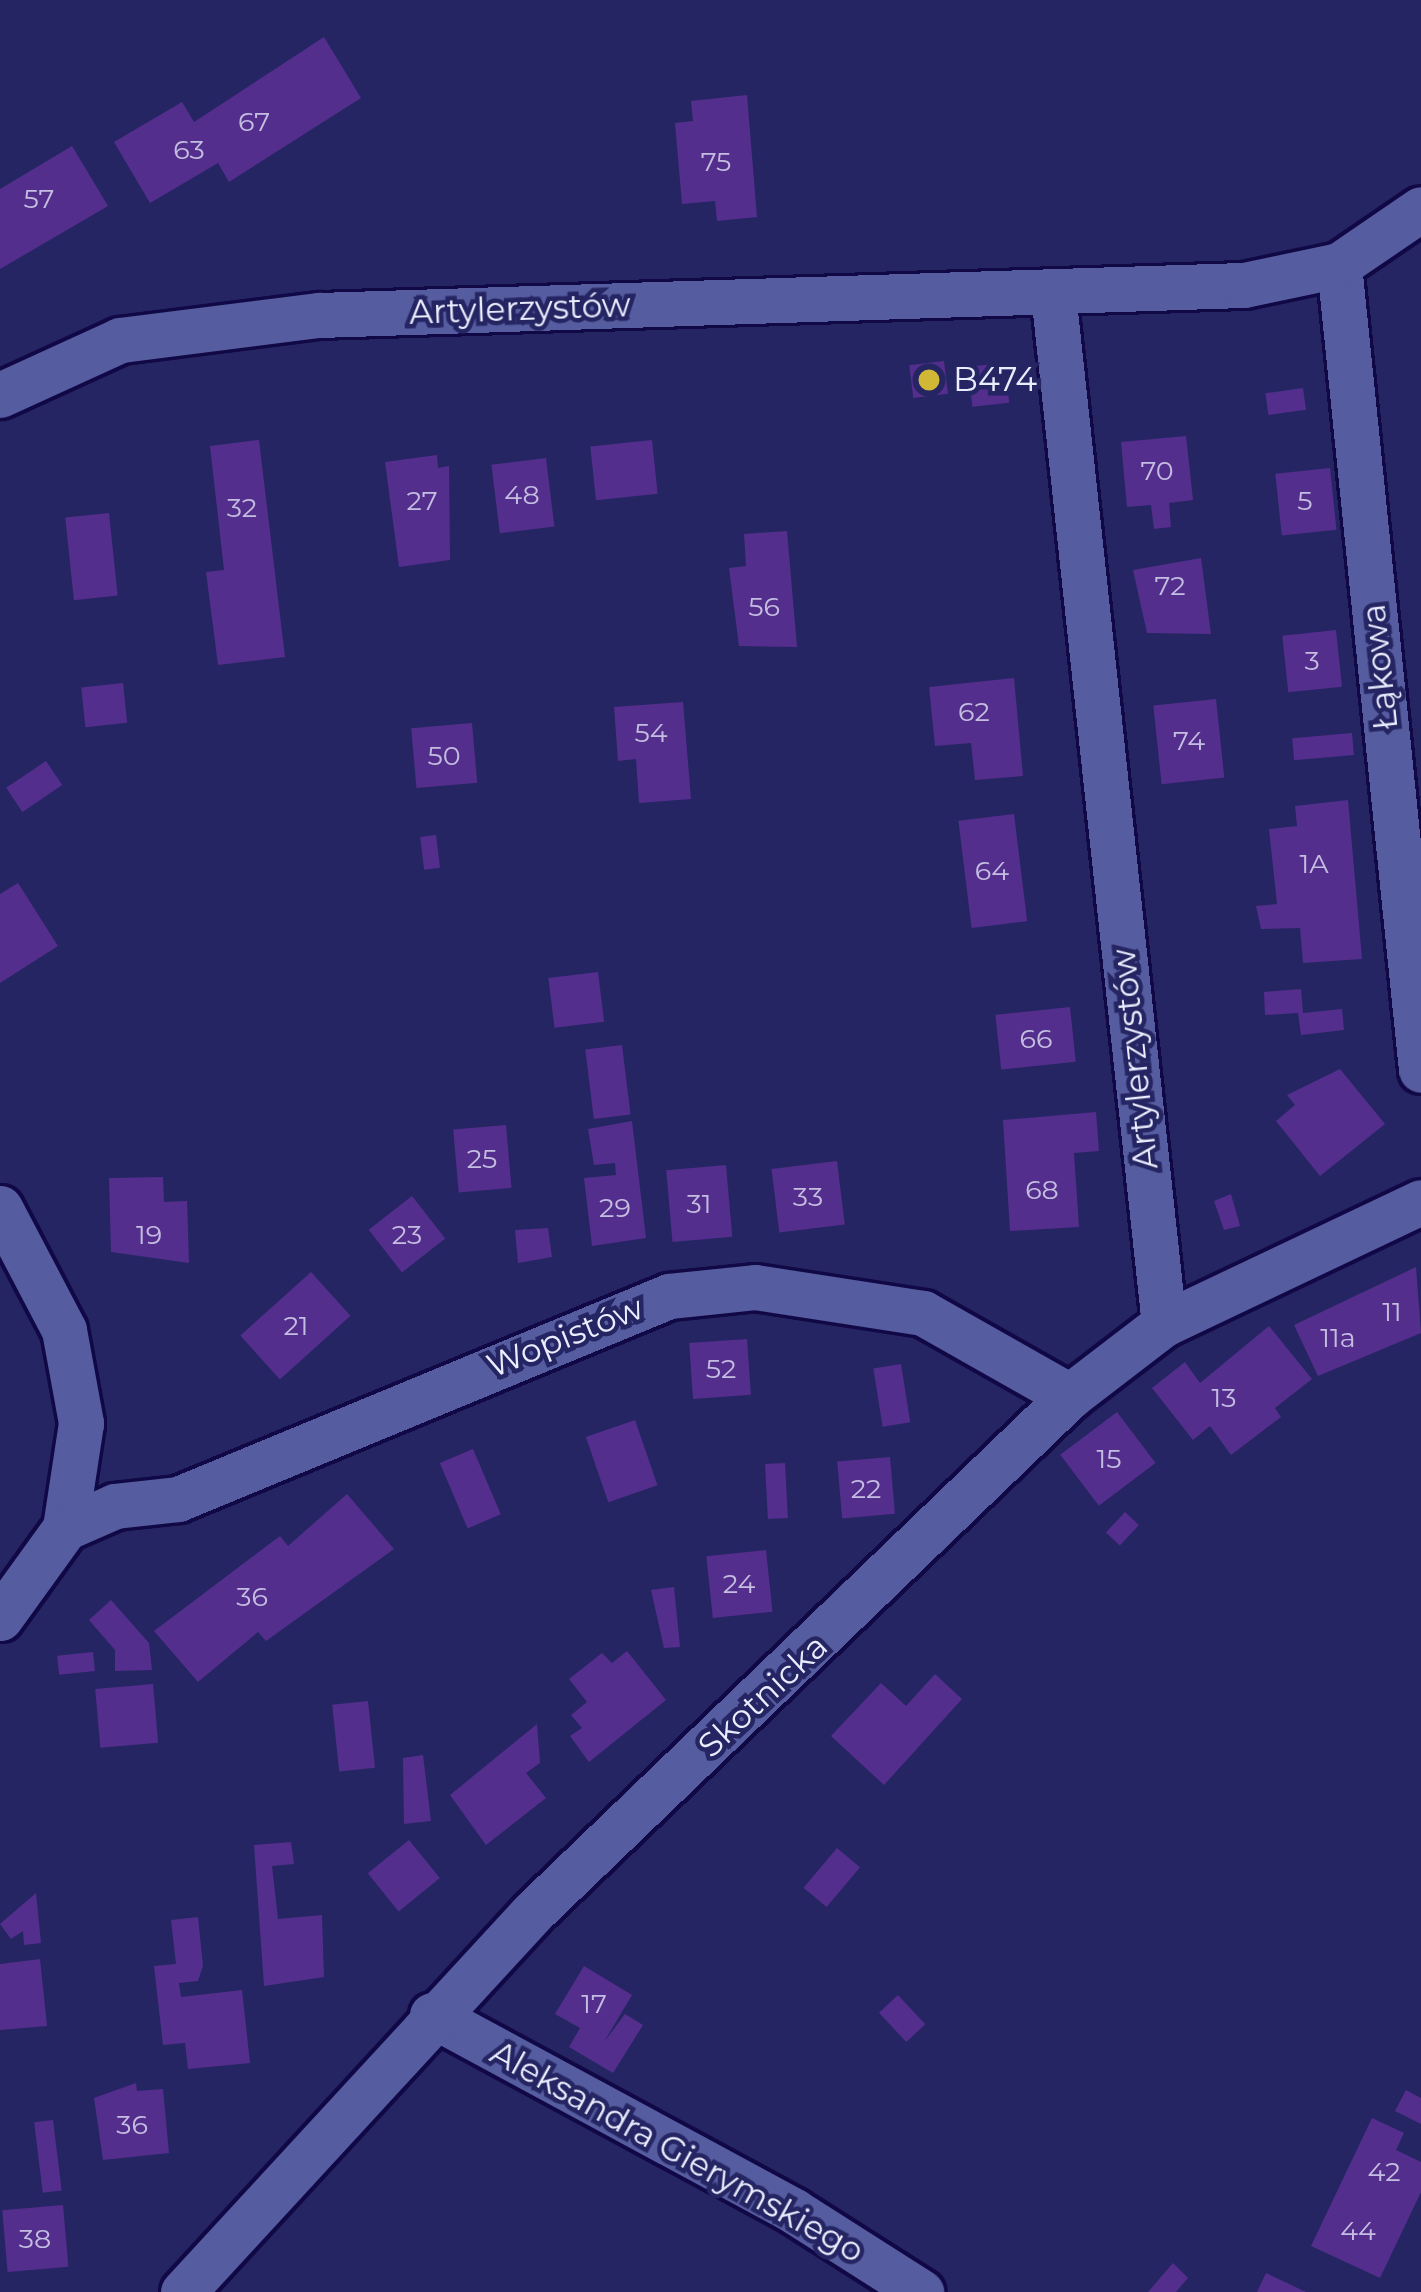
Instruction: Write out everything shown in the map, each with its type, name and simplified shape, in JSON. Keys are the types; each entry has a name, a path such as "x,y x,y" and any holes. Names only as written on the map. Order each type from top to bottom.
{"street":[{"name":"Artylerzystów","path":"0,395 119,340 296,317 1244,285 1339,265 1421,209"},
{"name":"Łąkowa","path":"1339,265 1421,1070"},
{"name":"Artylerzystów","path":"1053,293 1164,1324"},
{"name":"Skotnicka","path":"183,2292 432,2014 1070,1396 1164,1324 1421,1202"},
{"path":"0,1208 35,1265 74,1370 81,1423 65,1528 0,1618"},
{"name":"Wopistów","path":"65,1528 115,1505 178,1499 670,1296 755,1287 923,1313 1070,1396"},
{"name":"Aleksandra Gierymskiego","path":"432,2014 794,2211 921,2292"}],"building":[{"path":"324,37 361,98 229,182 218,163 150,203 114,142 182,102 194,122"},
{"path":"747,95 757,217 717,221 715,201 682,204 675,123 693,121 691,101"},
{"path":"72,146 108,206 0,269 0,189"},
{"name":"B474","path":"944,361 948,394 913,398 909,365"},
{"path":"1005,363 1009,403 972,407 968,367"},
{"path":"1303,388 1306,410 1268,415 1265,393"},
{"path":"1186,436 1193,500 1169,503 1171,527 1154,529 1151,505 1127,507 1121,442"},
{"path":"259,440 285,657 218,665 206,572 224,570 210,446"},
{"path":"652,440 658,494 596,500 590,446"},
{"path":"437,455 438,468 449,466 450,560 399,567 385,462"},
{"path":"546,458 554,526 500,533 491,465"},
{"path":"1330,468 1336,530 1282,535 1275,474"},
{"path":"109,513 118,596 74,600 65,518"},
{"path":"787,531 797,647 739,646 729,568 746,566 744,534"},
{"path":"1201,558 1211,634 1147,633 1133,570"},
{"path":"1336,630 1342,687 1288,692 1282,636"},
{"path":"1014,678 1023,776 975,780 971,743 935,746 929,687"},
{"path":"123,683 127,723 85,727 81,687"},
{"path":"1216,699 1224,778 1162,784 1153,706"},
{"path":"683,702 691,799 639,803 636,759 618,761 614,707"},
{"path":"472,723 477,783 416,788 411,728"},
{"path":"1352,733 1354,755 1294,760 1292,738"},
{"path":"46,761 62,785 22,812 6,788"},
{"path":"1348,800 1362,959 1303,963 1300,928 1261,929 1256,906 1277,904 1269,829 1297,826 1295,806"},
{"path":"1014,814 1027,921 972,928 958,821"},
{"path":"436,835 440,868 424,870 420,837"},
{"path":"18,883 58,946 0,983 0,894"},
{"path":"598,972 604,1022 554,1028 548,978"},
{"path":"1301,989 1303,1013 1342,1009 1344,1030 1301,1035 1298,1013 1265,1015 1264,992"},
{"path":"1070,1007 1076,1062 1001,1070 995,1015"},
{"path":"622,1045 631,1114 594,1119 585,1050"},
{"path":"1340,1069 1385,1124 1320,1176 1276,1121 1295,1105 1287,1095"},
{"path":"1096,1112 1099,1151 1074,1153 1079,1227 1010,1231 1003,1120"},
{"path":"632,1121 646,1238 592,1246 584,1178 616,1175 615,1163 594,1165 588,1129"},
{"path":"506,1125 511,1188 459,1192 453,1130"},
{"path":"837,1161 845,1225 779,1233 771,1169"},
{"path":"726,1165 732,1237 673,1242 666,1170"},
{"path":"163,1177 164,1202 187,1201 189,1263 111,1252 109,1178"},
{"path":"1231,1194 1240,1226 1224,1230 1214,1201"},
{"path":"412,1196 445,1239 402,1272 369,1230"},
{"path":"548,1228 552,1257 518,1263 515,1230"},
{"path":"1416,1267 1421,1333 1318,1376 1294,1325"},
{"path":"311,1272 350,1316 280,1379 240,1336"},
{"path":"1269,1326 1312,1379 1275,1408 1281,1417 1231,1455 1210,1426 1193,1440 1152,1388 1185,1362 1200,1383"},
{"path":"747,1339 751,1395 693,1399 689,1343"},
{"path":"901,1364 910,1422 883,1427 873,1368"},
{"path":"1117,1412 1156,1463 1099,1506 1060,1455"},
{"path":"635,1420 657,1485 608,1502 586,1437"},
{"path":"473,1449 501,1514 468,1528 440,1463"},
{"path":"890,1457 895,1514 842,1518 837,1462"},
{"path":"785,1463 788,1518 768,1519 765,1464"},
{"path":"347,1494 394,1549 266,1641 258,1632 198,1682 154,1631 280,1536 288,1546"},
{"path":"1125,1512 1139,1525 1120,1545 1106,1532"},
{"path":"766,1550 772,1612 713,1618 706,1556"},
{"path":"674,1587 680,1647 664,1648 651,1590"},
{"path":"111,1600 149,1643 152,1670 115,1671 115,1650 89,1620"},
{"path":"627,1651 666,1700 589,1762 570,1736 582,1728 571,1715 587,1702 569,1679 602,1653 612,1663"},
{"path":"93,1652 95,1671 59,1675 57,1656"},
{"path":"935,1674 962,1699 884,1785 831,1736 881,1683 906,1706"},
{"path":"153,1684 158,1743 100,1748 95,1689"},
{"path":"368,1701 375,1768 339,1771 332,1705"},
{"path":"537,1724 540,1763 526,1773 546,1798 486,1845 450,1795"},
{"path":"423,1755 431,1821 404,1824 403,1758"},
{"path":"409,1840 440,1878 399,1911 368,1873"},
{"path":"291,1842 294,1864 272,1866 278,1919 322,1915 324,1977 264,1986 254,1845"},
{"path":"837,1848 860,1867 827,1907 804,1888"},
{"path":"36,1893 41,1943 24,1945 23,1931 11,1939 0,1924"},
{"path":"198,1917 203,1966 198,1981 179,1983 181,1997 242,1990 250,2063 188,2069 185,2043 163,2045 154,1966 176,1964 171,1920"},
{"path":"40,1959 47,2026 0,2030 0,1964"},
{"path":"584,1966 632,1995 604,2042 625,2014 643,2025 613,2073 569,2047 580,2028 555,2014"},
{"path":"898,1995 925,2024 906,2042 879,2013"},
{"path":"136,2083 137,2091 163,2089 169,2153 103,2160 94,2098"},
{"path":"1406,2090 1421,2098 1421,2124 1395,2111"},
{"path":"1372,2118 1404,2133 1396,2150 1421,2162 1421,2192 1380,2278 1311,2246"},
{"path":"53,2120 62,2190 43,2193 34,2122"},
{"path":"63,2205 68,2267 8,2272 2,2210"},
{"path":"1173,2263 1188,2278 1176,2292 1148,2292"},
{"path":"1266,2273 1306,2292 1257,2292"}],"place":[{"name":"B474","path":"929,380"}]}
